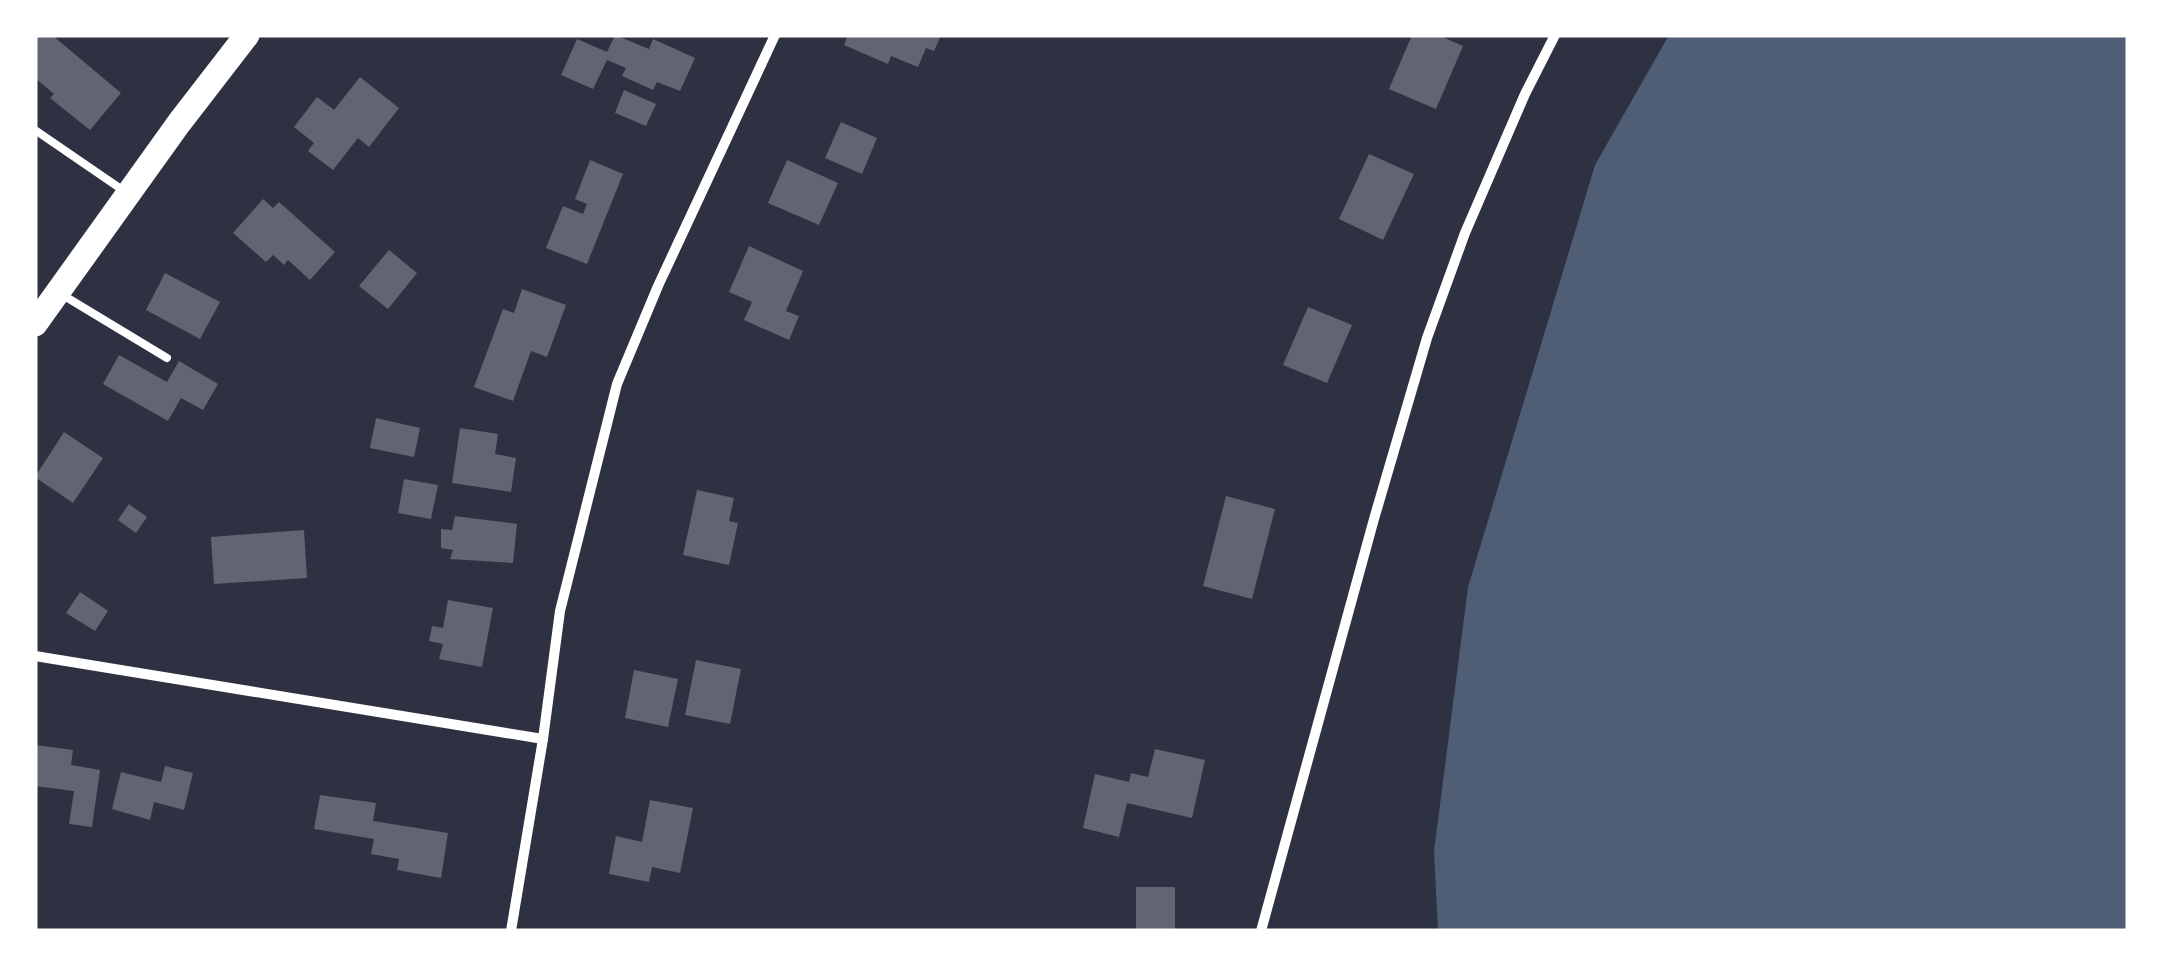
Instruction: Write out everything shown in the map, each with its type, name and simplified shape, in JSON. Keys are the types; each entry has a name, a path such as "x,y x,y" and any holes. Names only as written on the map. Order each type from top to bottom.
{"main road":[{"path":"35,324 239,39"}],"street":[{"path":"1261,931 1427,338 1465,232 1555,35"},
{"path":"510,931 544,739 560,611 617,384 774,36"},
{"path":"35,656 544,739"}],"lane":[{"path":"35,130 127,194"},
{"path":"58,291 166,358"}],"water":[{"path":"1669,35 2128,35 2128,931 1438,931 1434,851 1468,587 1595,165"}],"building":[{"path":"35,35 52,35 121,93 90,130 50,98 54,94 35,78"},
{"path":"615,35 649,49 653,39 695,58 680,91 657,82 653,90 622,76 626,68 607,60 593,89 561,75 577,39 607,52"},
{"path":"848,35 941,35 934,51 926,48 918,67 891,56 888,64 844,45"},
{"path":"1412,35 1438,35 1463,46 1436,109 1389,89"},
{"path":"360,77 399,108 369,147 358,138 333,170 308,151 314,143 294,127 317,97 334,110"},
{"path":"624,90 656,104 646,126 615,113"},
{"path":"841,122 877,138 862,174 825,158"},
{"path":"1369,154 1414,174 1383,240 1339,219"},
{"path":"590,160 623,174 587,264 546,248 563,206 583,214 587,204 575,199"},
{"path":"787,160 838,183 819,225 768,203"},
{"path":"263,199 273,208 279,202 335,252 310,280 288,260 284,265 273,255 266,262 233,233"},
{"path":"749,246 803,271 786,311 799,316 789,340 744,320 752,302 729,292"},
{"path":"389,250 417,273 388,309 359,286"},
{"path":"165,273 220,302 200,339 146,310"},
{"path":"522,289 566,305 547,357 531,351 513,401 474,387 503,309 514,313"},
{"path":"1308,307 1352,325 1327,383 1283,365"},
{"path":"119,355 167,382 179,361 218,384 203,410 181,398 168,421 103,384"},
{"path":"376,418 420,428 414,457 370,448"},
{"path":"460,428 498,434 495,454 516,458 511,492 452,483"},
{"path":"64,432 103,458 73,503 35,477"},
{"path":"404,479 438,485 431,519 398,513"},
{"path":"697,490 734,498 729,521 738,523 729,565 683,555"},
{"path":"1226,496 1275,509 1252,599 1203,586"},
{"path":"129,504 147,517 136,533 118,520"},
{"path":"455,516 517,524 513,563 450,559 453,550 441,548 441,529 452,530"},
{"path":"304,530 307,578 214,584 211,537"},
{"path":"80,592 108,611 95,631 66,613"},
{"path":"448,600 493,608 482,667 439,659 443,644 429,641 432,626 443,628"},
{"path":"696,660 741,669 730,724 685,715"},
{"path":"634,670 678,679 668,727 625,718"},
{"path":"35,745 73,750 71,765 100,770 92,827 69,824 74,791 35,786"},
{"path":"1155,749 1205,760 1192,818 1127,803 1119,837 1083,828 1095,774 1129,782 1131,773 1148,777"},
{"path":"165,766 193,773 184,810 154,802 150,820 112,809 121,772 161,782"},
{"path":"320,795 376,803 373,821 448,833 441,878 397,870 399,859 371,854 374,839 314,829"},
{"path":"650,800 693,808 680,873 652,867 649,882 609,874 616,836 642,842"},
{"path":"1136,887 1175,887 1175,929 1136,929"}]}
